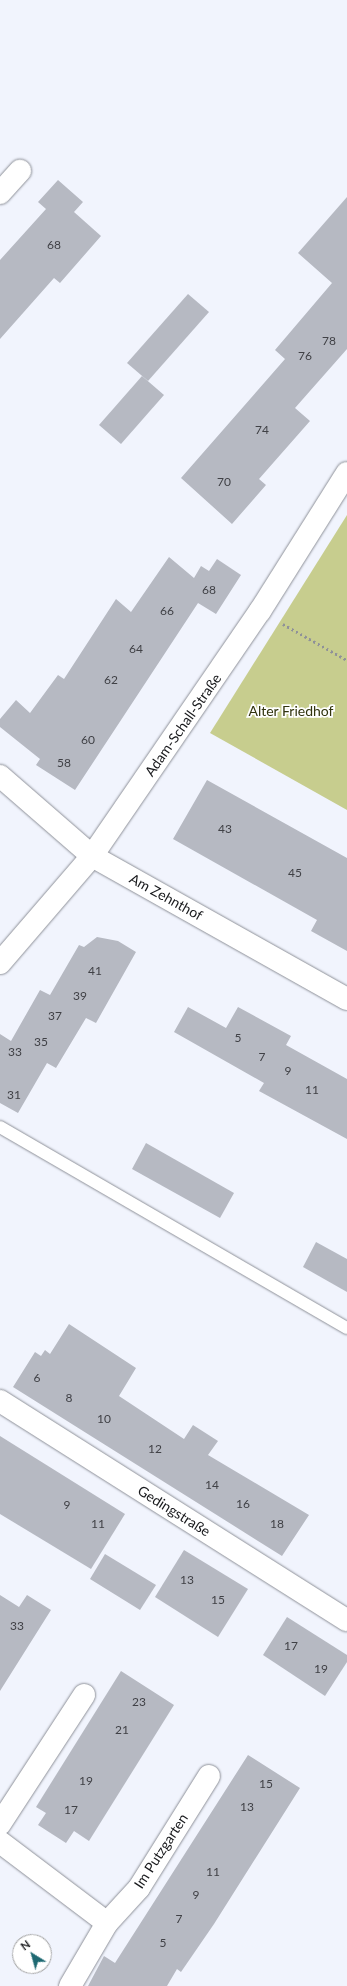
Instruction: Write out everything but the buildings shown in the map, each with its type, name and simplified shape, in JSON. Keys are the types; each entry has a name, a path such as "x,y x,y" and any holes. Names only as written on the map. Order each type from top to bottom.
{"street":[{"path":"0,193 20,171"},
{"name":"Adam-Schall-Straße","path":"0,963 92,856 260,611 345,483"},
{"name":"Am Zehnthof","path":"0,776 92,856 347,999"},
{"name":"Gedingstraße","path":"0,1401 347,1620"},
{"path":"0,1824 84,1695"},
{"name":"Im Putzgarten","path":"70,1986 107,1923 139,1888 209,1776"},
{"path":"0,1842 107,1923"}],"lane":[{"path":"0,1127 347,1328"}],"path":[{"path":"260,611 347,660"}],"green space":[{"name":"Alter Friedhof","path":"347,515 347,810 210,733"}]}
